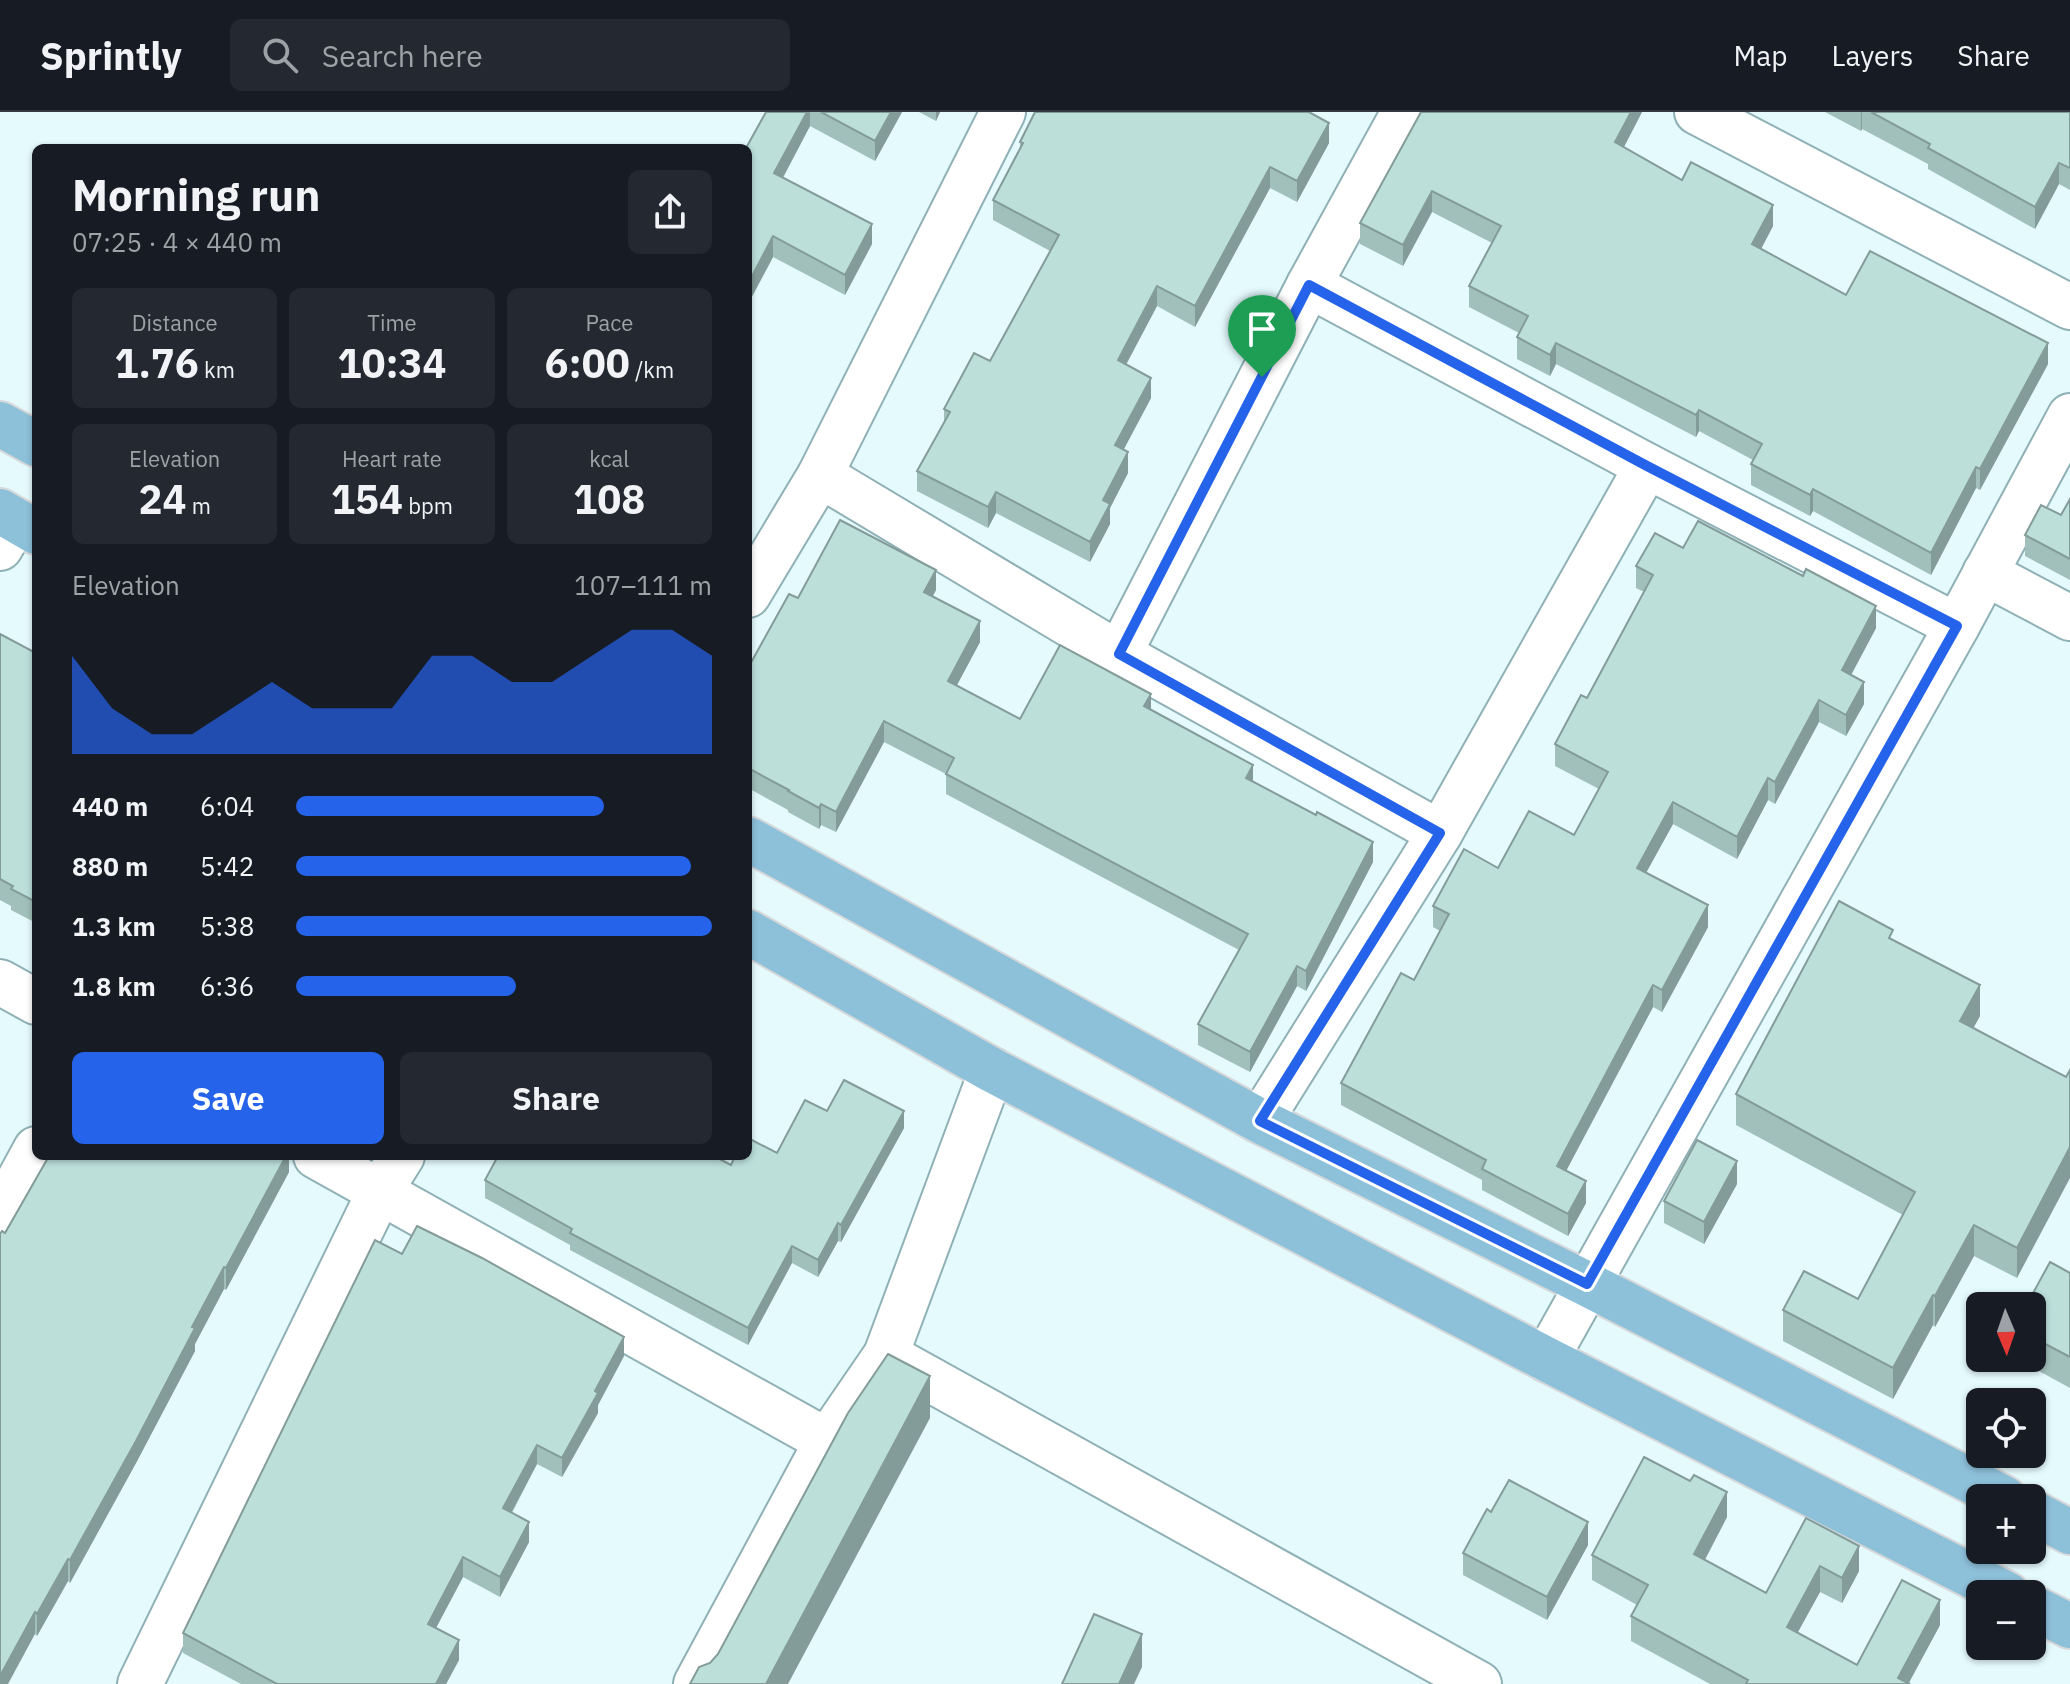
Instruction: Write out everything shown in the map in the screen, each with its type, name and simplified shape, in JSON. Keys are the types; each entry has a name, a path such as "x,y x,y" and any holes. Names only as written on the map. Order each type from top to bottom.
{"main road":[{"path":"0,424 32,442"},
{"path":"752,841 1260,1121 1977,1484"},
{"path":"752,934 992,1070 1546,1359 1980,1580"},
{"path":"2046,1519 2070,1532"},
{"path":"2046,1614 2070,1626"}],"street":[{"path":"752,588 820,475 1003,112"},
{"path":"1119,654 1309,285 1404,112"},
{"path":"1697,112 2070,307"},
{"path":"1309,285 1647,466 1957,626"},
{"path":"1546,1359 1957,626 2070,416"},
{"path":"1260,1121 1440,833 1647,466"},
{"path":"820,475 1119,654 1440,833"},
{"path":"1985,573 2070,618"},
{"path":"0,982 32,1000"},
{"path":"696,1684 827,1441 886,1355 992,1070"},
{"path":"0,1215 32,1156"},
{"path":"334,1160 391,1173 827,1441"},
{"path":"154,1679 391,1173"},
{"path":"886,1355 1479,1684"}],"building":[{"path":"766,112 807,112 774,173 872,224 845,275 773,236 752,276 752,144 748,144"},
{"path":"821,112 891,112 875,141"},
{"path":"1035,112 1309,112 1329,123 1297,181 1270,167 1195,306 1157,286 1118,360 1151,378 1115,445 1128,452 1103,500 1110,504 1090,542 996,492 988,507 917,471 950,412 944,409 974,353 990,361 1059,235 993,200 1023,143 1020,142"},
{"path":"1421,112 1631,112 1615,142 1682,180 1691,162 1773,205 1752,244 1846,295 1870,251 2048,343 1980,469 1976,467 1931,553 1813,489 1810,495 1751,464 1762,444 1699,410 1696,415 1556,343 1550,355 1517,337 1528,316 1469,286 1501,226 1432,191 1403,245 1360,223"},
{"path":"1871,112 2070,112 2070,168 2059,163 2035,207 1928,148 1930,144"},
{"path":"2070,499 2070,559 2025,535 2041,505 2061,515"},
{"path":"840,520 936,570 924,592 980,621 948,681 1020,719 1060,645 1151,694 1144,706 1253,765 1246,778 1373,842 1306,971 1297,966 1250,1052 1198,1024 1248,934 946,774 954,758 884,721 836,812 821,804 819,808 752,770 752,661 789,594 798,598"},
{"path":"1698,521 1803,576 1806,569 1876,606 1842,670 1864,682 1846,715 1819,700 1775,782 1768,778 1737,837 1673,802 1637,868 1708,905 1662,990 1653,985 1557,1166 1586,1181 1568,1214 1482,1169 1486,1160 1341,1083 1401,973 1414,980 1449,914 1433,906 1464,849 1498,868 1529,811 1574,835 1608,772 1555,744 1581,695 1587,698 1653,575 1636,566 1655,533 1683,548"},
{"path":"0,634 32,651 32,900 0,879"},
{"path":"1839,901 1893,930 1889,938 1980,985 1960,1021 2066,1077 2070,1070 2070,1147 2017,1248 1974,1225 1893,1368 1783,1310 1804,1271 1858,1299 1915,1192 1736,1094"},
{"path":"844,1080 904,1111 841,1225 838,1223 818,1260 792,1246 748,1328 570,1233 572,1229 485,1180 496,1160 722,1160 731,1165 733,1160 752,1160 752,1140 777,1153 805,1100 827,1111"},
{"path":"1697,1140 1737,1161 1704,1222 1664,1201"},
{"path":"47,1160 284,1160 192,1327 195,1328 136,1441 70,1560 37,1614 35,1612 0,1676 0,1234 2,1231 5,1233"},
{"path":"417,1226 482,1258 624,1337 562,1458 537,1445 503,1508 529,1522 500,1577 463,1557 428,1624 459,1640 436,1684 277,1684 183,1633 375,1240 402,1254"},
{"path":"2050,1262 2070,1273 2070,1357 2046,1344 2046,1292 2034,1292"},
{"path":"888,1354 930,1376 766,1684 690,1684 699,1667 710,1663 718,1654 848,1413"},
{"path":"1644,1457 1690,1481 1694,1475 1727,1492 1694,1554 1766,1593 1806,1518 1859,1546 1842,1578 1820,1566 1787,1627 1857,1665 1902,1580 1940,1600 1898,1678 1910,1684 1746,1684 1748,1680 1631,1616 1648,1585 1592,1555"},
{"path":"1509,1480 1588,1522 1547,1597 1463,1553 1487,1509 1491,1512"},
{"path":"1094,1614 1142,1634 1119,1684 1062,1684"}],"route":[{"path":"1309,285 1647,466 1957,626 1587,1284 1260,1121 1440,833 1119,654 1262,377 1309,285"}]}
